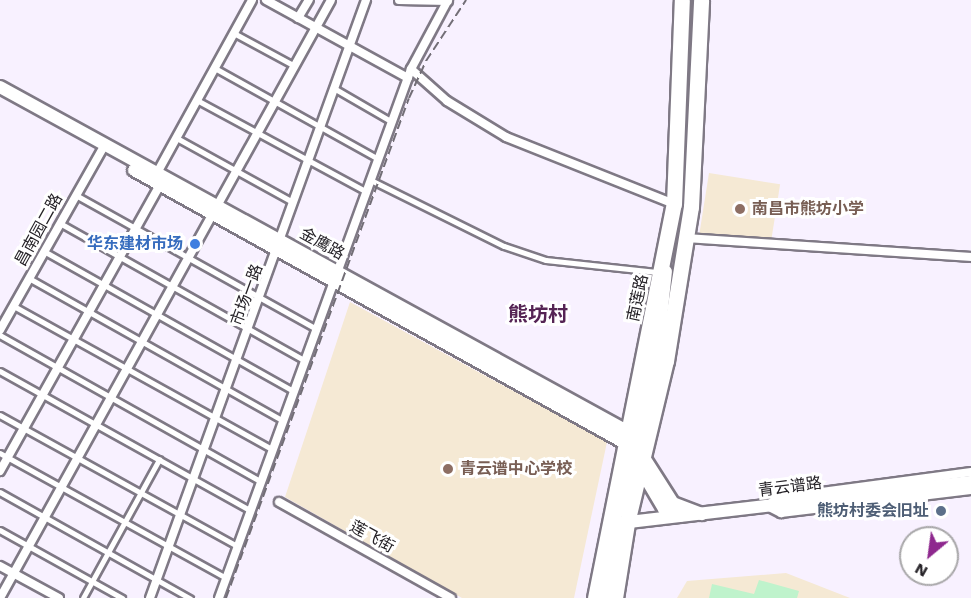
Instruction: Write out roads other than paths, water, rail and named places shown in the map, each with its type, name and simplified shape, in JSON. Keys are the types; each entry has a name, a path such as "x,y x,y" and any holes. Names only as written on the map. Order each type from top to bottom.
{"highway":[{"name":"南莲路","path":"615,598 620,523 635,451 674,204 682,0"},
{"name":"南莲路","path":"596,598 620,523 686,238 698,115 701,0"}],"street":[{"path":"0,471 4,455 24,428 136,228 177,138 252,0"},
{"path":"266,0 348,45 409,74 497,132 674,204"},
{"path":"298,18 309,0"},
{"path":"0,598 331,0"},
{"name":"市场一路","path":"150,598 281,246 348,45 366,0"},
{"path":"219,598 369,179 409,74 448,1 399,0"},
{"name":"金鹰路","path":"0,87 102,148"},
{"name":"金鹰路","path":"0,94 281,246 635,451"},
{"name":"昌南园二路","path":"0,330 102,148"},
{"path":"669,233 657,355 635,451 664,509 681,516"},
{"path":"686,238 971,257"},
{"path":"635,451 673,503 702,514"},
{"path":"971,472 777,498 767,506 781,513 971,490"},
{"name":"青云谱路","path":"620,523 971,482"},
{"name":"莲飞街","path":"279,502 446,597"},
{"path":"603,598 620,523"},
{"path":"0,566 59,598"}],"lane":[{"path":"234,33 295,66"},
{"path":"215,68 377,158"},
{"path":"334,88 391,121"},
{"path":"197,100 365,191"},
{"path":"177,138 295,203"},
{"path":"369,179 504,246 546,260 662,273"},
{"path":"76,195 315,328"},
{"path":"60,223 304,360"},
{"path":"44,251 293,391"},
{"path":"29,278 282,420"},
{"path":"14,306 272,449"},
{"path":"0,335 260,481"},
{"path":"0,371 250,510"},
{"path":"0,414 237,546"},
{"path":"4,455 226,578"},
{"path":"83,598 159,460"},
{"path":"0,492 190,598"},
{"path":"0,530 122,598"}],"railway":[{"path":"226,598 409,98 426,61 466,0"}],"place":[{"name":"南昌市熊坊小学","path":"740,209"},
{"name":"华东建材市场","path":"195,244"},
{"name":"青云谱中心学校","path":"448,469"},
{"name":"熊坊村委会旧址","path":"941,511"}],"district":[{"name":"熊坊村","path":"538,314"}]}
